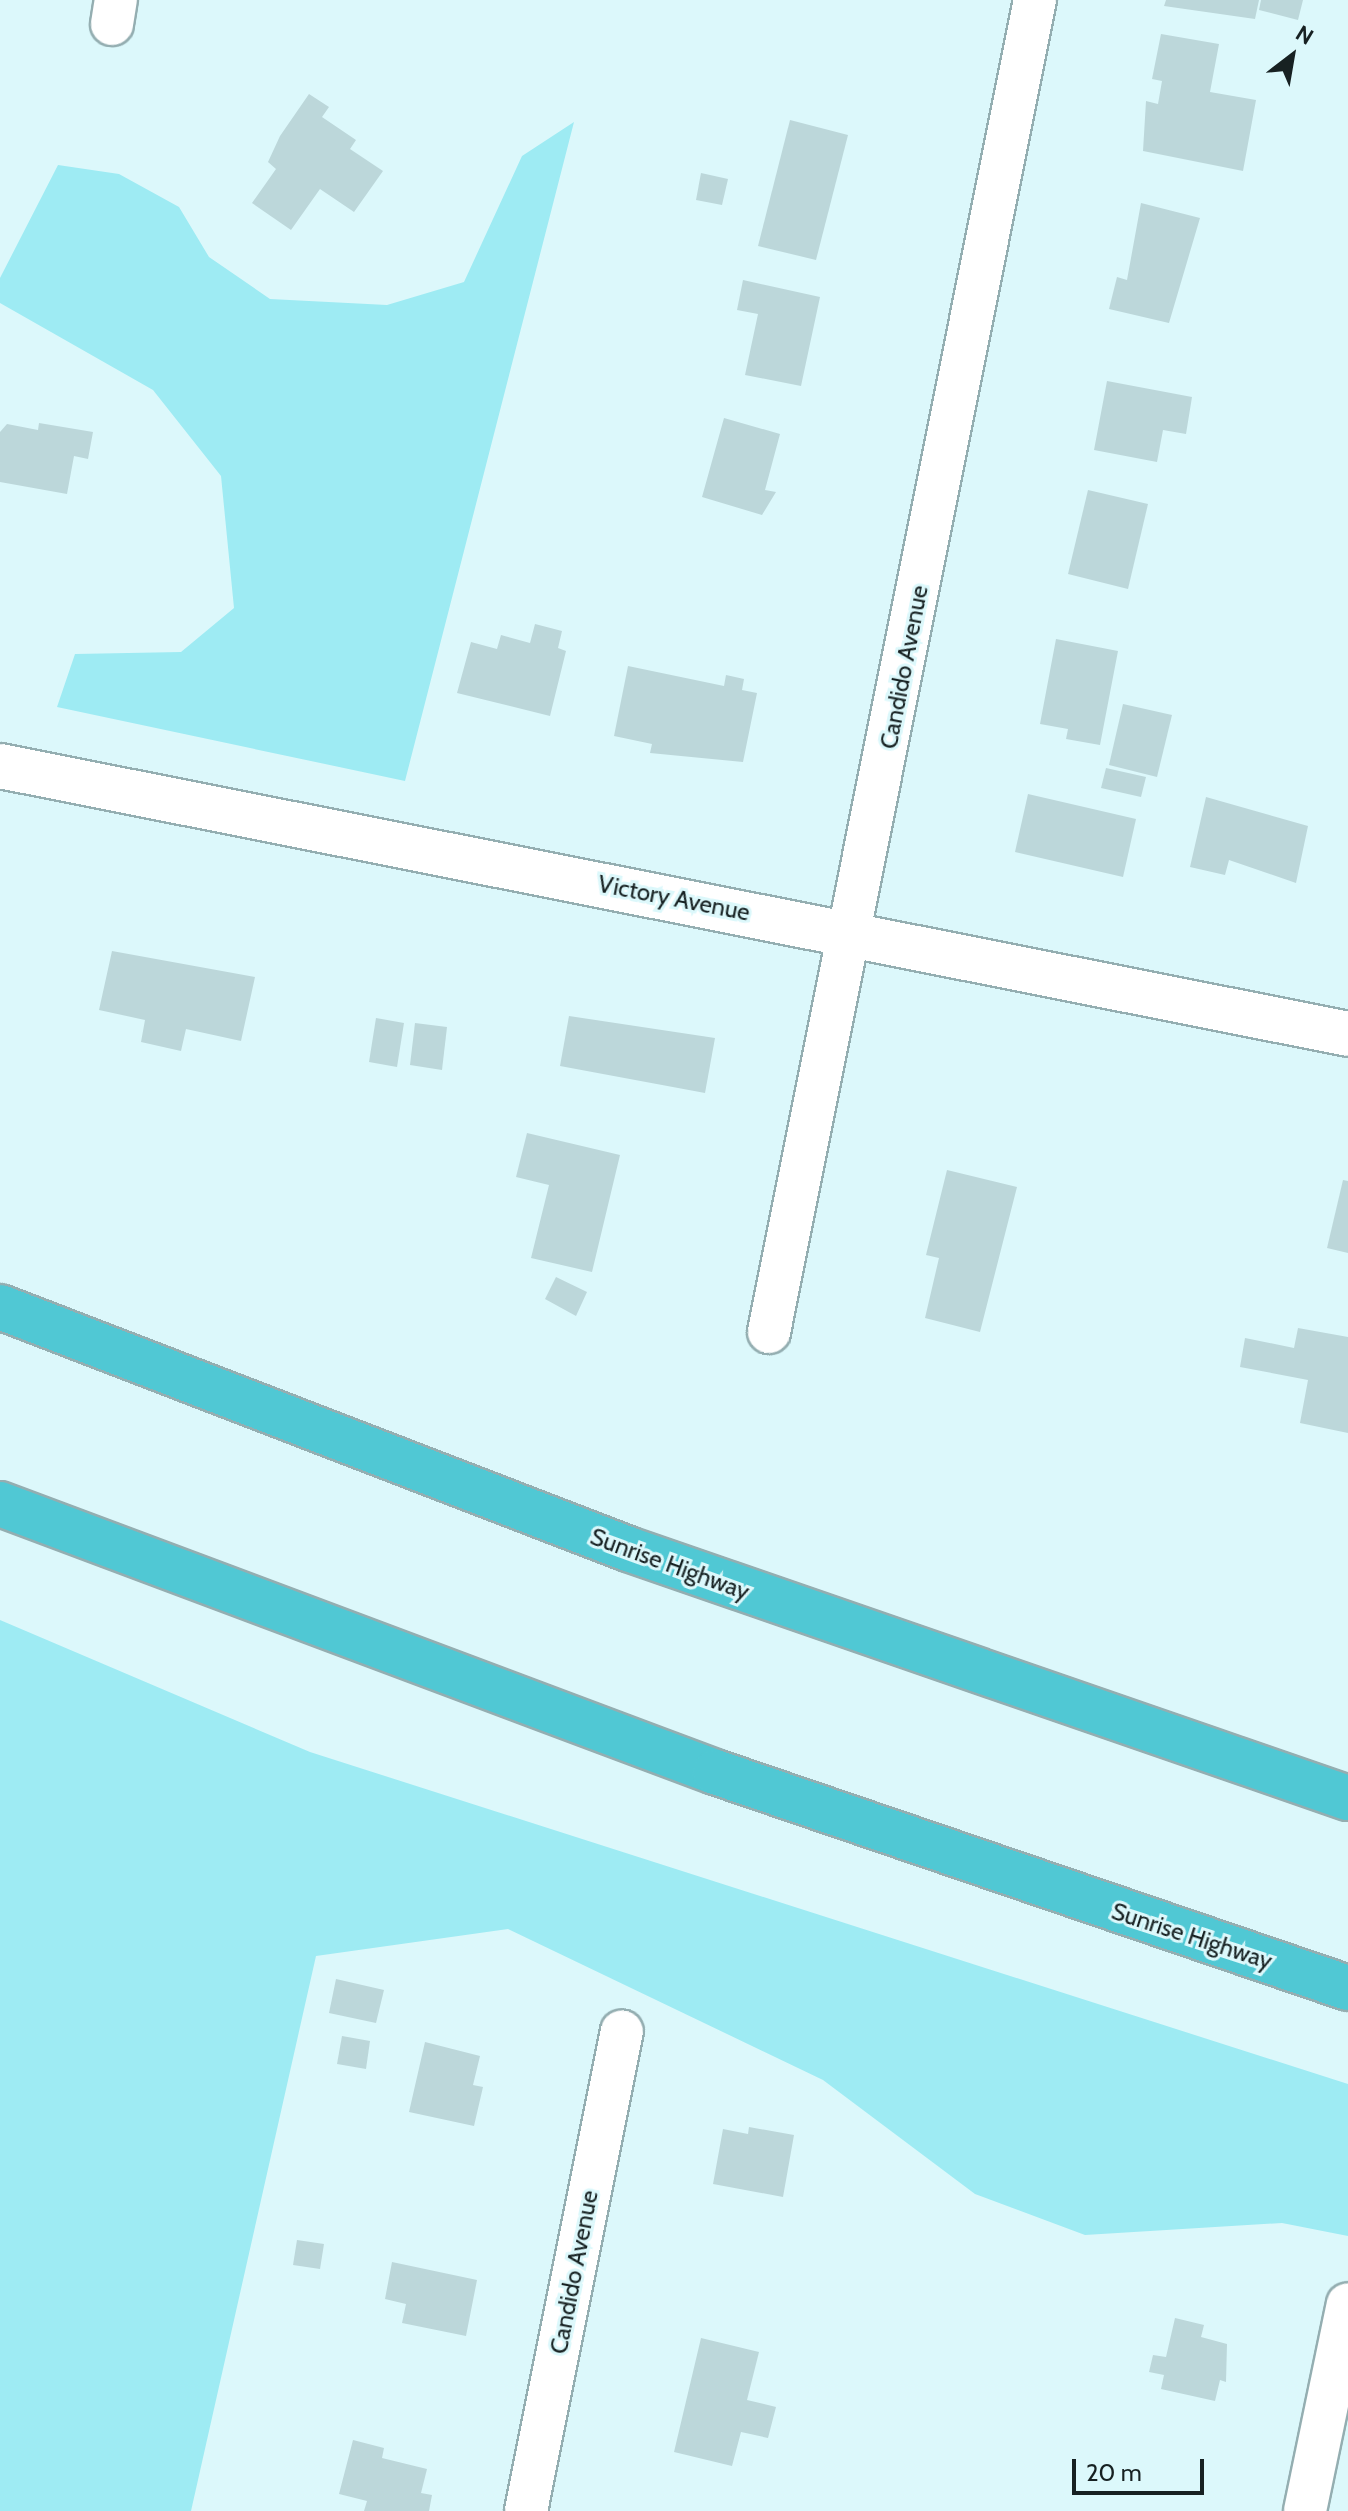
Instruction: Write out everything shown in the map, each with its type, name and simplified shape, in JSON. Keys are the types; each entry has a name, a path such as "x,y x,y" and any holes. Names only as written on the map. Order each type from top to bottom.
{"highway":[{"name":"Sunrise Highway","path":"0,1307 628,1549 1348,1798"},
{"name":"Sunrise Highway","path":"0,1504 715,1772 1348,1988"}],"street":[{"name":"Candido Avenue","path":"769,1332 852,933 1035,0"},
{"name":"Victory Avenue","path":"0,766 1348,1034"},
{"name":"Candido Avenue","path":"526,2511 622,2032"},
{"path":"1305,2511 1348,2304"}],"shaded area":[{"path":"574,122 405,781 57,707 75,654 181,652 234,608 221,476 153,390 0,303 0,278 58,165 119,174 179,207 209,257 270,299 387,305 464,282 522,156"},
{"path":"0,1620 310,1752 1348,2084 1348,2236 1282,2223 1085,2235 975,2194 823,2080 508,1929 316,1956 191,2511 0,2511"}],"building":[{"path":"1166,0 1259,0 1255,19 1164,6"},
{"path":"1261,0 1303,0 1298,20 1259,10"},
{"path":"1161,34 1219,44 1210,92 1256,100 1243,171 1143,151 1146,101 1158,104 1162,81 1152,79"},
{"path":"309,94 329,107 322,117 356,140 350,149 383,171 354,212 320,189 291,230 252,203 276,169 268,162 280,136"},
{"path":"790,120 848,135 816,260 758,246"},
{"path":"701,173 728,179 722,205 696,200"},
{"path":"1141,203 1200,218 1169,323 1109,309 1117,277 1127,280"},
{"path":"743,280 820,297 801,386 745,375 758,314 737,310"},
{"path":"1107,381 1192,397 1186,434 1163,430 1157,462 1094,450"},
{"path":"724,418 780,434 765,490 776,492 762,515 702,497"},
{"path":"39,423 93,432 88,459 74,456 67,494 0,482 0,432 7,424 38,430"},
{"path":"1088,490 1148,504 1128,589 1068,574"},
{"path":"535,624 562,631 558,648 566,651 550,716 457,693 471,642 497,649 501,635 530,643"},
{"path":"1056,639 1118,651 1100,745 1066,739 1068,729 1040,724"},
{"path":"628,666 724,686 726,675 744,679 742,690 757,693 743,762 650,753 652,744 614,736"},
{"path":"1123,704 1172,715 1157,777 1109,765"},
{"path":"1106,768 1146,777 1141,797 1101,788"},
{"path":"1028,794 1136,819 1123,877 1015,852"},
{"path":"1206,797 1308,826 1296,883 1229,860 1225,875 1190,867"},
{"path":"112,951 255,977 241,1041 186,1029 181,1051 141,1042 145,1020 99,1010"},
{"path":"569,1016 715,1038 705,1093 560,1066"},
{"path":"376,1018 404,1023 397,1067 369,1062"},
{"path":"415,1023 447,1027 442,1070 410,1065"},
{"path":"527,1133 620,1155 592,1272 531,1258 549,1185 516,1177"},
{"path":"947,1170 1017,1187 980,1332 925,1318 939,1258 926,1255"},
{"path":"1343,1180 1348,1181 1348,1253 1327,1248"},
{"path":"556,1277 587,1292 576,1316 545,1299"},
{"path":"1298,1328 1348,1337 1348,1433 1300,1423 1308,1380 1240,1367 1245,1338 1294,1348"},
{"path":"336,1979 384,1990 376,2023 329,2013"},
{"path":"342,2036 370,2041 366,2069 337,2064"},
{"path":"425,2042 480,2056 473,2085 483,2087 474,2126 409,2112"},
{"path":"749,2127 794,2135 783,2197 713,2184 723,2129 748,2134"},
{"path":"297,2240 324,2244 320,2269 293,2265"},
{"path":"392,2262 477,2280 466,2336 402,2323 406,2304 385,2299"},
{"path":"1175,2318 1204,2325 1201,2337 1227,2344 1226,2382 1220,2380 1215,2401 1161,2389 1164,2375 1149,2372 1153,2355 1166,2357"},
{"path":"701,2338 759,2352 747,2400 776,2407 768,2438 741,2432 732,2466 674,2452"},
{"path":"353,2440 384,2448 382,2458 427,2469 421,2493 432,2495 429,2511 364,2511 367,2501 339,2494"}]}
